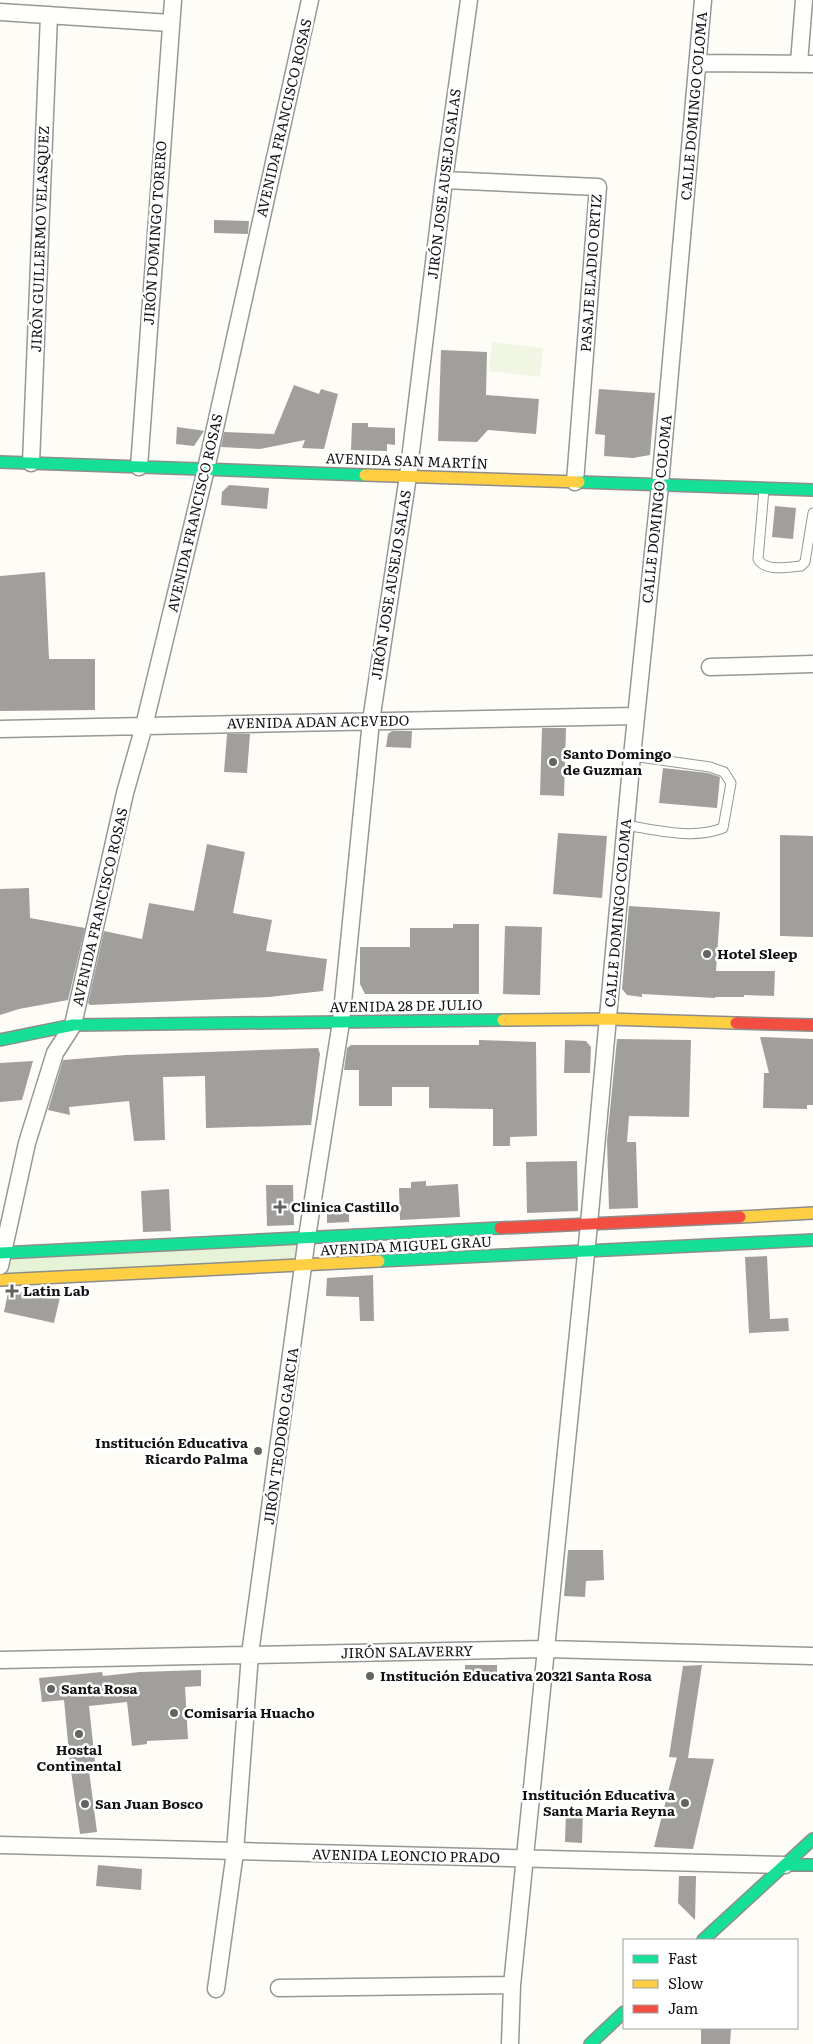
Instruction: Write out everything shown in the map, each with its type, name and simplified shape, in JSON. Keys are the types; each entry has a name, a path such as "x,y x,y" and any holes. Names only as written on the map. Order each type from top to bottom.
{"street":[{"name":"JIRÓN DOMINGO TORERO","path":"139,466 173,0"},
{"name":"AVENIDA FRANCISCO ROSAS","path":"1,1257 27,1143 55,1053 73,1024 125,793 144,726 206,469 310,0"},
{"name":"JIRÓN JOSE AUSEJO SALAS","path":"341,1022 371,721 408,476 468,0"},
{"name":"CALLE DOMINGO COLOMA","path":"510,2044 512,1985 589,1224 625,825 660,485 703,0"},
{"path":"698,63 806,64 804,0"},
{"path":"0,12 170,23"},
{"name":"JIRÓN GUILLERMO VELASQUEZ","path":"30,463 49,15"},
{"name":"PASAJE ELADIO ORTIZ","path":"444,180 598,187 575,482"},
{"name":"AVENIDA SAN MARTÍN","path":"0,462 813,490"},
{"path":"710,667 813,664"},
{"name":"AVENIDA ADAN ACEVEDO","path":"0,729 636,716"},
{"name":"AVENIDA 28 DE JULIO","path":"0,1040 73,1024 608,1019 813,1025"},
{"name":"JIRÓN TEODORO GARCIA","path":"216,1988 235,1852 250,1654 307,1237 341,1022"},
{"name":"AVENIDA MIGUEL GRAU","path":"1,1257 307,1237 813,1213"},
{"name":"AVENIDA MIGUEL GRAU","path":"0,1280 813,1240"},
{"name":"JIRÓN SALAVERRY","path":"0,1660 546,1650 813,1656"},
{"path":"704,1939 813,1839"},
{"name":"AVENIDA LEONCIO PRADO","path":"0,1845 813,1865"},
{"path":"279,1988 512,1985"},
{"path":"590,2044 623,2013"}],"lane":[{"path":"764,489 758,559 761,564 770,567 784,567 800,566 805,562 813,513"},
{"path":"625,825 686,834 709,834 723,828 731,783 724,772 710,766 632,756"}],"green space":[{"path":"492,342 543,348 540,377 489,371"},
{"path":"301,1242 299,1262 5,1277 12,1258"}],"building":[{"path":"214,220 249,221 248,234 214,233"},
{"path":"441,350 487,352 486,395 539,399 536,434 488,430 477,442 438,441"},
{"path":"294,385 319,394 321,389 338,394 324,449 302,448 305,440 260,449 221,447 224,432 274,434"},
{"path":"599,389 655,393 650,455 633,458 604,456 605,435 595,434"},
{"path":"352,423 368,423 368,427 395,428 395,445 387,444 387,451 351,450"},
{"path":"177,427 204,431 194,446 176,444"},
{"path":"229,485 269,488 267,509 221,505 222,492"},
{"path":"775,506 796,508 793,539 772,537"},
{"path":"45,572 49,659 95,659 95,710 0,711 0,576"},
{"name":"Santo Domingo de Guzman","path":"542,728 566,728 564,796 540,795"},
{"path":"392,731 412,731 411,748 386,747 388,734"},
{"path":"227,734 250,734 247,773 224,772"},
{"path":"663,768 708,773 720,777 717,808 659,803"},
{"path":"558,833 607,836 602,898 553,894"},
{"path":"780,835 813,836 813,937 780,936"},
{"path":"207,844 245,852 233,913 272,920 266,951 327,959 323,991 269,997 90,1005 88,1003 104,931 142,939 149,903 194,911"},
{"path":"29,888 30,918 85,928 68,1000 19,1009 0,1015 0,889"},
{"path":"629,906 720,912 716,971 775,971 774,996 744,995 744,997 715,998 642,994 642,997 627,995 622,989"},
{"path":"453,924 479,924 479,994 365,994 360,984 360,947 410,947 410,928 453,928"},
{"path":"505,926 542,927 540,995 503,994"},
{"path":"760,1037 813,1039 813,1105 807,1105 807,1109 763,1108 764,1073 769,1073"},
{"path":"617,1039 691,1040 689,1117 629,1116 627,1142 636,1142 638,1208 609,1209 607,1141"},
{"path":"479,1040 536,1042 537,1136 510,1137 510,1146 493,1146 493,1109 429,1108 429,1087 392,1087 392,1106 359,1106 359,1070 344,1070 347,1048 351,1045 479,1045"},
{"path":"565,1040 586,1041 591,1047 590,1073 564,1073"},
{"path":"318,1048 320,1054 311,1125 206,1128 205,1076 163,1077 165,1140 134,1141 129,1101 69,1107 70,1115 48,1110 63,1060 126,1055"},
{"path":"33,1061 22,1100 0,1102 0,1063"},
{"path":"577,1161 578,1211 527,1213 526,1162"},
{"path":"426,1181 426,1186 458,1184 460,1217 400,1220 399,1188 411,1188 411,1182"},
{"name":"Clinica Castillo","path":"266,1185 293,1185 294,1225 267,1226"},
{"path":"169,1189 171,1231 143,1232 141,1191"},
{"path":"349,1210 349,1222 327,1223 327,1211"},
{"path":"767,1256 770,1319 788,1318 789,1331 749,1333 745,1257"},
{"path":"373,1275 374,1321 360,1321 359,1297 326,1296 327,1278"},
{"path":"39,1292 60,1297 54,1323 4,1312 8,1293"},
{"path":"568,1550 603,1550 604,1580 586,1581 585,1597 564,1596"},
{"path":"465,1665 497,1665 497,1682 465,1682"},
{"name":"Institución Educativa Santa Maria Reyna","path":"702,1665 688,1758 714,1759 693,1849 654,1847 677,1758 669,1757 683,1666"},
{"path":"201,1670 201,1686 185,1687 188,1739 147,1741 147,1744 132,1746 127,1702 89,1706 95,1762 88,1763 97,1832 80,1834 70,1764 64,1700 42,1702 39,1678 102,1672 103,1676 140,1672"},
{"path":"566,1812 583,1812 582,1843 565,1842"},
{"path":"98,1865 142,1869 141,1890 96,1886"},
{"path":"679,1876 696,1876 695,1920 678,1903"},
{"path":"701,2029 731,2029 730,2044 701,2044"}],"traffic: fast":[{"path":"0,462 365,475"},
{"path":"579,482 813,490"},
{"path":"0,1040 73,1025 503,1020"},
{"path":"0,1253 500,1228"},
{"path":"379,1261 813,1240"},
{"path":"704,1939 813,1839"},
{"path":"785,1865 813,1865"},
{"path":"590,2044 623,2013"}],"traffic: slow":[{"path":"365,475 579,482"},
{"path":"503,1020 608,1019 736,1023"},
{"path":"740,1217 813,1213"},
{"path":"0,1280 379,1261"}],"traffic: jam":[{"path":"736,1023 813,1025"},
{"path":"500,1228 740,1217"}],"place":[{"name":"Santo Domingo de Guzman","path":"553,762"},
{"name":"Hotel Sleep","path":"707,954"},
{"name":"Clinica Castillo","path":"280,1207"},
{"name":"Latin Lab","path":"12,1291"},
{"name":"Institución Educativa Ricardo Palma","path":"258,1451"},
{"name":"Institución Educativa 20321 Santa Rosa","path":"370,1676"},
{"name":"Santa Rosa","path":"51,1689"},
{"name":"Comisaría Huacho","path":"174,1713"},
{"name":"Hostal Continental","path":"79,1734"},
{"name":"Institución Educativa Santa Maria Reyna","path":"685,1803"},
{"name":"San Juan Bosco","path":"85,1804"}]}
